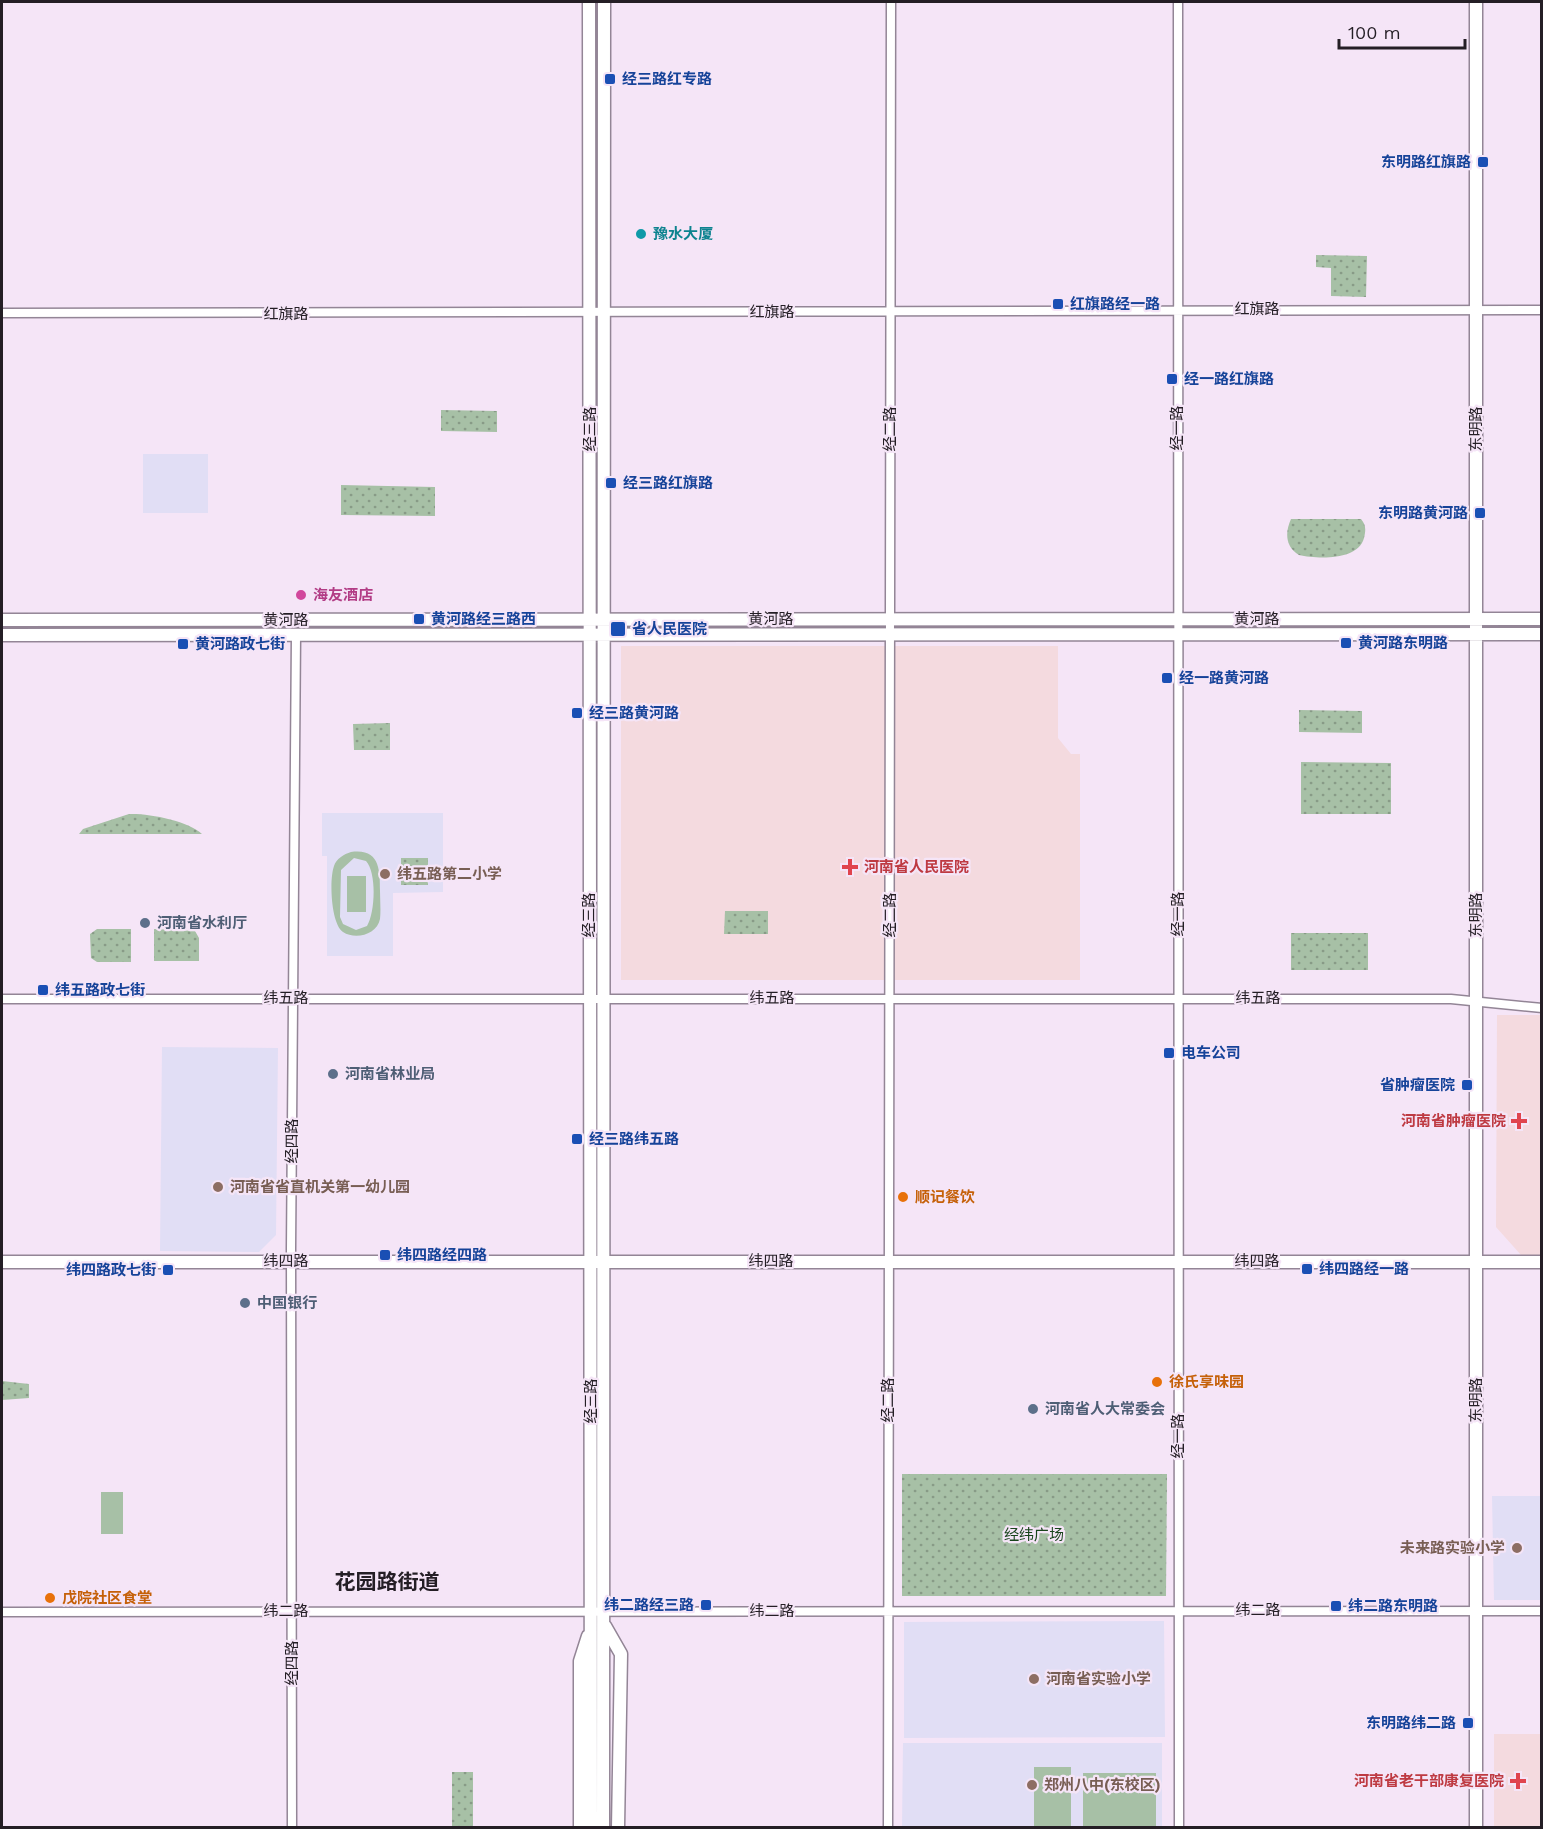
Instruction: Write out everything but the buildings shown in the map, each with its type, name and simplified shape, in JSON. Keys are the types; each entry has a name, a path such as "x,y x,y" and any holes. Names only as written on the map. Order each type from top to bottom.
{"main road":[{"name":"经三路","path":"589,2 590,1261 603,1827"},
{"name":"经三路","path":"591,1827 598,1617 604,1261 604,2"},
{"name":"东明路","path":"1476,2 1476,1827"},
{"name":"黄河路","path":"2,620 1542,619"},
{"name":"黄河路","path":"2,634 1542,634"},
{"name":"纬四路","path":"2,1262 1542,1262"},
{"path":"580,1827 580,1661 598,1617"},
{"path":"598,1617 621,1654 618,1827"}],"street":[{"name":"经二路","path":"888,1827 891,2"},
{"name":"经一路","path":"1178,2 1179,1827"},
{"name":"红旗路","path":"2,313 590,314 1542,310"},
{"name":"经四路","path":"292,1827 291,1261 296,635"},
{"name":"纬五路","path":"2,999 1178,998 1476,1001 1542,1008"},
{"name":"纬二路","path":"2,1612 291,1611 598,1617 888,1611 1542,1611"}],"shaded area":[{"path":"143,454 208,454 208,513 143,513"},
{"name":"河南省人民医院","path":"621,646 1058,646 1058,738 1071,754 1080,754 1080,980 621,980"},
{"name":"纬五路第二小学","path":"322,813 443,813 443,892 393,893 393,956 327,956 327,856 322,856"},
{"name":"河南省肿瘤医院","path":"1497,1015 1541,1015 1541,1255 1521,1255 1496,1227"},
{"name":"河南省省直机关第一幼儿园","path":"162,1047 278,1048 276,1235 259,1252 160,1251"},
{"name":"未来路实验小学","path":"1492,1496 1541,1496 1541,1600 1494,1600"},
{"name":"河南省实验小学","path":"1164,1621 1165,1737 904,1738 904,1622"},
{"name":"河南省老干部康复医院","path":"1494,1734 1541,1734 1541,1827 1494,1827"},
{"name":"郑州八中(东校区)","path":"903,1743 1162,1743 1162,1827 902,1828"}],"green space":[{"path":"1316,255 1367,256 1366,297 1331,296 1331,268 1316,267"},
{"path":"441,410 497,411 497,432 441,431"},
{"path":"341,485 435,487 435,516 341,515"},
{"path":"1291,519 1361,519 1365,528 1364,538 1354,551 1346,555 1316,557 1299,555 1289,544 1288,529"},
{"path":"1299,710 1362,711 1362,733 1299,732"},
{"path":"390,723 390,750 354,750 353,724"},
{"path":"1301,762 1391,763 1391,814 1301,814"},
{"path":"129,814 168,819 188,825 202,834 79,834 83,829"},
{"path":"351,852 368,853 376,862 380,875 380,919 375,929 359,936 343,932 339,927 332,901 332,873 335,863 343,855","holes":["354,858 366,861 372,874 372,912 367,926 356,930 343,924 340,917 341,870"]},
{"path":"401,858 428,858 428,885 401,885"},
{"path":"347,876 366,876 366,912 347,912"},
{"path":"725,911 768,911 768,934 724,934"},
{"path":"97,929 131,929 131,962 97,962 91,958 90,934"},
{"path":"154,929 195,931 199,938 199,961 154,961"},
{"path":"1291,933 1368,933 1368,970 1291,970"},
{"path":"2,1381 29,1384 29,1398 2,1400"},
{"name":"经纬广场","path":"902,1474 1167,1474 1166,1596 902,1596"},
{"path":"101,1492 123,1492 123,1534 101,1534"},
{"path":"1034,1767 1071,1767 1071,1827 1034,1827"},
{"path":"452,1772 473,1772 473,1827 452,1827"},
{"path":"1083,1773 1156,1773 1156,1827 1083,1827"}],"place":[{"name":"经三路红专路","path":"610,79"},
{"name":"东明路红旗路","path":"1483,162"},
{"name":"豫水大厦","path":"641,234"},
{"name":"红旗路经一路","path":"1058,304"},
{"name":"经一路红旗路","path":"1172,379"},
{"name":"经三路红旗路","path":"611,483"},
{"name":"东明路黄河路","path":"1480,513"},
{"name":"海友酒店","path":"301,595"},
{"name":"黄河路经三路西","path":"419,619"},
{"name":"省人民医院","path":"618,629"},
{"name":"黄河路东明路","path":"1346,643"},
{"name":"黄河路政七街","path":"183,644"},
{"name":"经一路黄河路","path":"1167,678"},
{"name":"经三路黄河路","path":"577,713"},
{"name":"河南省人民医院","path":"850,867"},
{"name":"纬五路第二小学","path":"385,874"},
{"name":"河南省水利厅","path":"145,923"},
{"name":"纬五路政七街","path":"43,990"},
{"name":"电车公司","path":"1169,1053"},
{"name":"河南省林业局","path":"333,1074"},
{"name":"省肿瘤医院","path":"1467,1085"},
{"name":"河南省肿瘤医院","path":"1519,1121"},
{"name":"经三路纬五路","path":"577,1139"},
{"name":"河南省省直机关第一幼儿园","path":"218,1187"},
{"name":"顺记餐饮","path":"903,1197"},
{"name":"纬四路经四路","path":"385,1255"},
{"name":"纬四路经一路","path":"1307,1269"},
{"name":"纬四路政七街","path":"168,1270"},
{"name":"中国银行","path":"245,1303"},
{"name":"徐氏享味园","path":"1157,1382"},
{"name":"河南省人大常委会","path":"1033,1409"},
{"name":"未来路实验小学","path":"1517,1548"},
{"name":"戊院社区食堂","path":"50,1598"},
{"name":"纬二路经三路","path":"706,1605"},
{"name":"纬二路东明路","path":"1336,1606"},
{"name":"河南省实验小学","path":"1034,1679"},
{"name":"东明路纬二路","path":"1468,1723"},
{"name":"河南省老干部康复医院","path":"1518,1781"},
{"name":"郑州八中(东校区)","path":"1032,1785"}],"district":[{"name":"花园路街道","path":"387,1581"}]}
